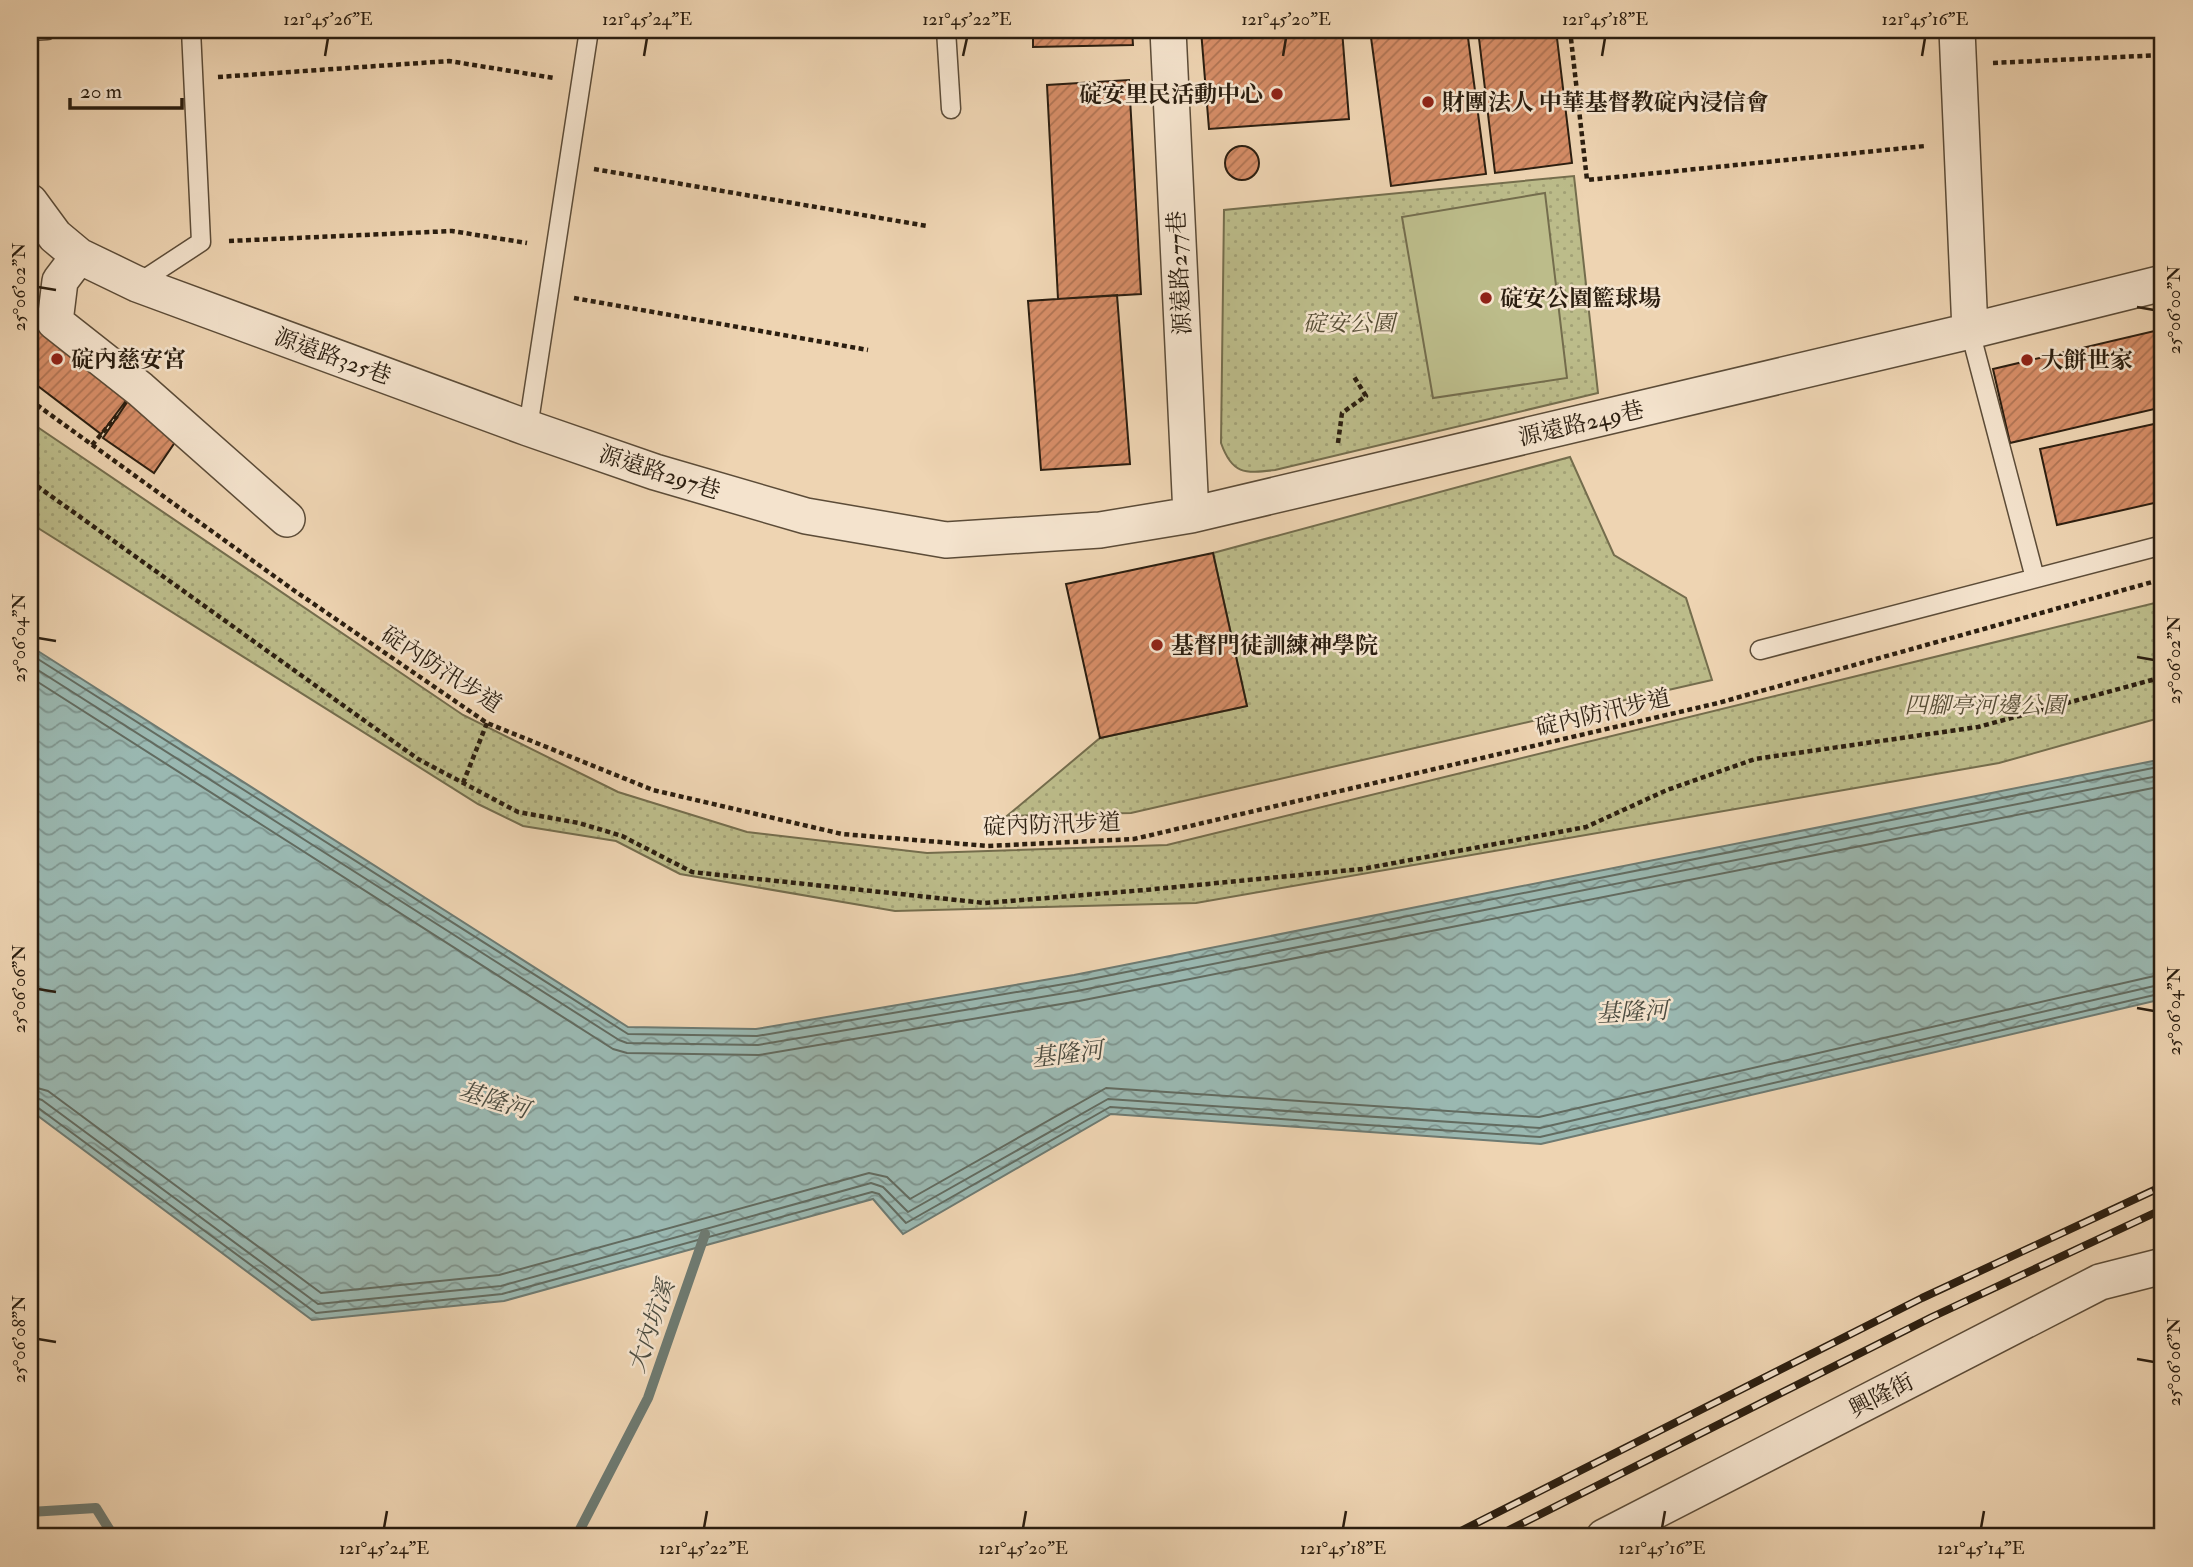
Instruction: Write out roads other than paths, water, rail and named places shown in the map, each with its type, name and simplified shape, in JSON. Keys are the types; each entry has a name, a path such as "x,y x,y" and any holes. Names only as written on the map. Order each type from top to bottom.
{"street":[{"name":"源遠路277巷","path":"1168,30 1191,515"},
{"path":"1957,30 1970,331"},
{"name":"源遠路325巷","path":"30,202 55,236 79,256 138,284 528,428"},
{"path":"79,256 60,281 55,322 140,389 287,519"},
{"name":"源遠路249巷","path":"1191,515 2163,283"},
{"name":"源遠路297巷","path":"528,428 655,472 806,516 947,540 1100,530 1191,515"},
{"name":"興隆街","path":"1604,1537 2100,1282 2163,1266"}],"lane":[{"path":"30,31 47,30"},
{"path":"138,284 201,242 191,30"},
{"path":"528,428 589,30"},
{"path":"946,30 951,109"},
{"path":"1970,331 2035,578"},
{"path":"1760,650 2163,545"}],"water":[{"name":"基隆河","path":"30,646 628,1027 756,1029 1074,975 2163,759 2163,999 1541,1144 1111,1114 903,1234 873,1199 504,1301 312,1320 30,1110"}],"waterway":[{"name":"大內坑溪","path":"576,1537 648,1398 705,1234"},
{"name":"大內坑溪","path":"30,1512 96,1508 114,1537"}],"railway":[{"path":"1449,1537 1922,1298 2163,1186"},
{"path":"1495,1537 1932,1317 2163,1209"}],"place":[{"name":"碇安里民活動中心","path":"1277,94"},
{"name":"財團法人 中華基督教碇內浸信會","path":"1428,102"},
{"name":"碇安公園籃球場","path":"1486,298"},
{"name":"碇內慈安宮","path":"57,359"},
{"name":"大餅世家","path":"2027,360"},
{"name":"基督門徒訓練神學院","path":"1157,645"}],"park label":[{"name":"碇安公園","path":"1349,323"},
{"name":"四腳亭河邊公園","path":"1985,705"}]}
